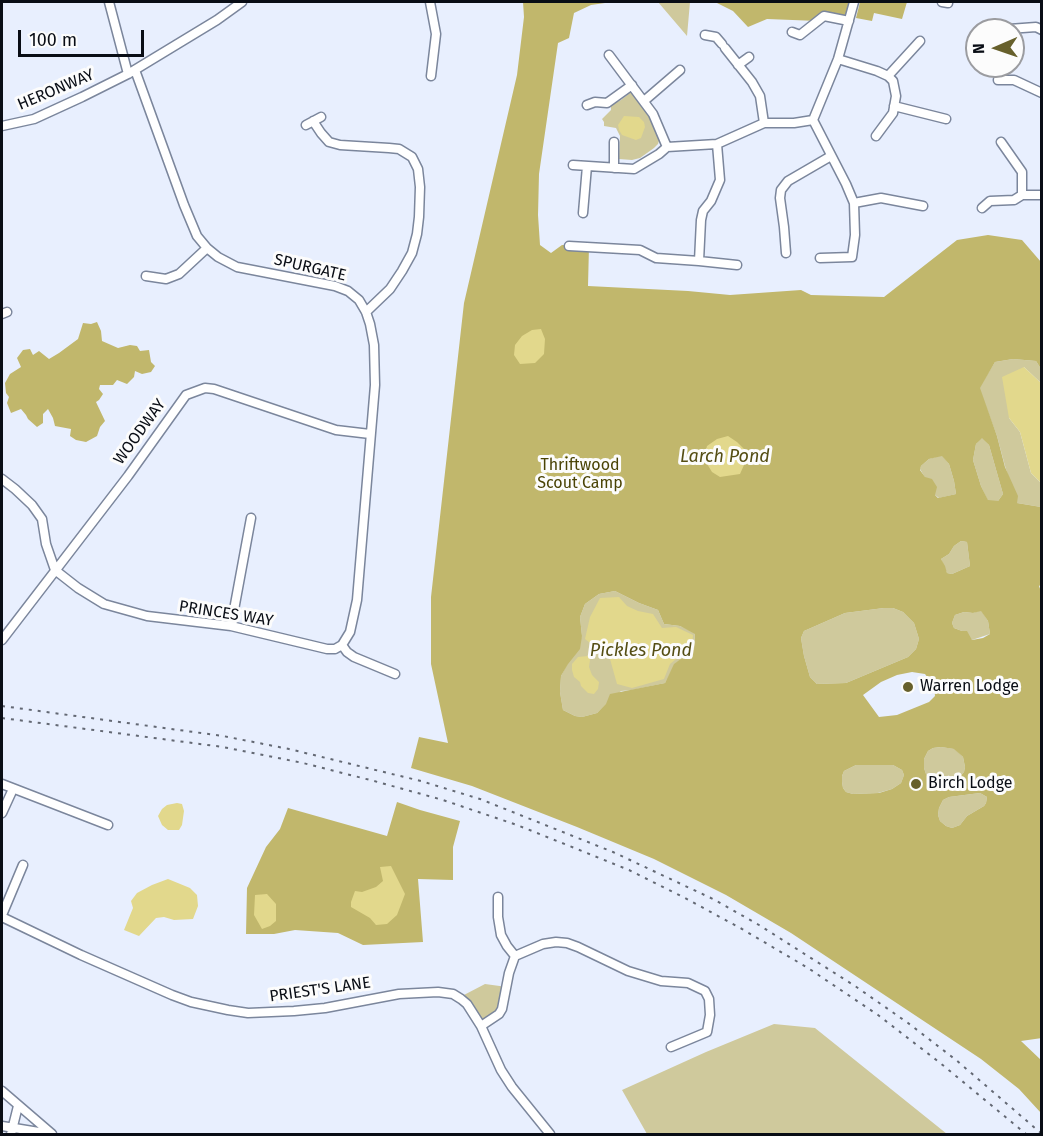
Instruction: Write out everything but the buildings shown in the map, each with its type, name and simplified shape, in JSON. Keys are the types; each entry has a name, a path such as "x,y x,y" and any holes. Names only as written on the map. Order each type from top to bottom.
{"street":[{"name":"SPURGATE","path":"109,2 131,72 197,236 218,257 237,267 335,286 348,291 359,300 366,312"},
{"name":"HERONWAY","path":"2,126 34,119 82,98 131,72 217,20 242,2"},
{"path":"430,2 436,34 431,76"},
{"path":"820,258 852,257 855,235 854,203 813,120 838,58 854,2"},
{"path":"942,2 948,2"},
{"path":"792,32 800,35 824,16 849,21"},
{"path":"1025,28 1036,27 1041,30"},
{"path":"705,35 716,37 760,96 764,123"},
{"path":"888,76 920,41"},
{"path":"609,55 653,114 664,135 667,147"},
{"path":"738,65 749,57"},
{"path":"838,58 888,76 892,81 896,96 893,113 876,136"},
{"path":"644,101 680,70"},
{"path":"998,80 1014,80 1041,93"},
{"path":"587,105 596,102 607,103 632,85"},
{"path":"894,106 946,119"},
{"path":"573,165 634,169 667,147 717,144 764,123 794,123 813,120"},
{"path":"313,121 329,142 399,150 412,157 418,169 420,187 417,234 412,253 390,289 366,312 370,324 375,363 375,385 357,600 350,632 342,645 354,657 395,674"},
{"path":"614,142 614,168"},
{"path":"1001,142 1022,172 1022,195"},
{"path":"699,261 703,211 711,201 720,180 717,144"},
{"path":"786,253 781,190 788,182 831,156"},
{"path":"583,213 587,166"},
{"path":"982,208 990,201 1014,200 1022,195 1041,195"},
{"path":"854,203 880,198 923,206"},
{"path":"569,246 640,249 656,258 737,265"},
{"path":"146,276 166,279 179,274 207,248"},
{"name":"WOODWAY","path":"2,640 128,476 186,395 205,388 214,389 336,430 370,434"},
{"path":"2,480 32,505 42,519 45,544 55,570"},
{"path":"231,626 251,518"},
{"name":"PRINCES WAY","path":"55,570 104,604 127,611 188,622 231,626 327,648 335,649 342,645"},
{"path":"2,784 108,825"},
{"path":"2,813 13,789"},
{"path":"2,916 23,865"},
{"path":"498,897 501,934 515,956"},
{"name":"PRIEST'S LANE","path":"2,916 81,955 191,1002 210,1007 248,1013 294,1011 325,1008 399,994 438,992 453,994 467,1004 481,1026 501,1070 550,1134"},
{"path":"481,1026 499,1014 502,1009 515,956 543,944 567,943 578,946 628,971 662,981 688,983 705,991 709,999 710,1023 707,1032 671,1047"},
{"path":"2,1091 51,1134"},
{"path":"11,1131 18,1106"},
{"path":"2,1126 11,1131 51,1134"}],"shaded area":[{"path":"658,2 690,2 687,36"},
{"path":"631,92 651,118 659,141 654,148 640,158 619,159 620,136 616,128 604,126 602,119 611,110 611,105"},
{"path":"1013,359 1036,361 1041,369 1041,383 1024,367 1009,418 1020,432 1031,473 1041,483 1041,507 1017,503 997,436 979,388 995,362"},
{"path":"982,437 989,445 1003,494 998,501 988,501 973,460 976,444"},
{"path":"942,455 949,464 956,494 939,498 920,469 929,459"},
{"path":"961,541 967,542 970,566 952,574 947,573 941,559"},
{"path":"615,591 658,610 664,624 680,626 695,633 694,649 675,664 665,683 621,691 597,713 582,717 575,716 563,710 560,692 561,676 582,636 580,617 585,604 599,594"},
{"path":"893,608 903,612 914,623 919,639 916,649 908,657 846,683 817,684 810,677 804,656 801,638 804,631 845,613"},
{"path":"981,610 988,621 990,634 972,640 962,631 954,628 952,623 955,615"},
{"path":"941,747 955,749 963,757 964,772 957,780 949,783 932,779 926,774 924,768 924,759 928,751"},
{"path":"856,765 893,765 902,770 904,775 901,783 892,789 878,793 853,794 846,792 843,788 842,776 844,771"},
{"path":"980,793 987,797 986,803 967,816 960,825 952,828 940,821 939,808 943,800 949,797"},
{"path":"485,984 507,987 502,1009 481,1026 462,996"},
{"path":"774,1024 815,1028 947,1134 647,1134 622,1090"}],"green space":[{"name":"Thriftwood Scout Camp","path":"523,2 612,2 591,5 574,13 569,38 558,43 539,174 540,245 551,253 562,245 589,246 588,286 730,295 801,290 811,295 884,297 957,240 988,235 1022,240 1041,262 1041,369 1036,361 1013,359 995,362 980,388 1005,467 1018,496 1017,503 1041,507 1042,584 1039,586 1042,594 1042,1038 1021,1041 1041,1060 1041,1113 1019,1089 981,1059 791,933 726,895 654,859 577,827 472,786 411,768 419,737 448,743 431,664 431,597 464,303 517,75 524,17","holes":["982,438 989,445 1003,494 998,501 988,500 973,460 976,444","942,456 949,464 956,494 938,498 935,495 937,487 932,479 925,477 920,470 929,459","961,541 967,542 970,566 952,574 947,573 941,559","615,591 658,610 664,624 680,626 695,634 694,649 674,664 665,683 610,694 606,704 597,713 582,717 575,716 563,710 560,692 561,676 580,649 582,636 580,617 585,604 599,594","893,608 903,612 914,623 919,639 916,649 908,657 846,683 817,684 810,677 801,638 804,631 845,613","981,611 988,621 990,634 972,640 967,631 954,628 952,623 955,615","912,672 925,674 934,686 935,696 929,702 897,715 879,717 863,695 881,682","941,747 954,749 963,757 964,772 957,780 949,783 932,779 926,774 924,768 924,759 928,751","856,765 893,765 902,770 904,775 901,783 879,793 846,792 842,782 844,771","980,793 987,797 984,806 967,816 960,825 952,828 940,821 939,808 943,800 949,797"]},
{"path":"715,2 849,2 844,19 818,21 767,19 748,27 733,11"},
{"path":"860,2 907,2 902,19 874,13 872,21 856,18"},
{"path":"97,322 102,341 118,348 130,345 137,346 140,351 149,350 151,362 155,366 151,372 142,374 135,371 134,377 127,384 117,380 113,385 100,385 99,389 103,394 96,402 105,421 97,436 86,442 76,440 70,436 71,429 55,426 48,409 43,414 43,423 37,427 21,409 11,413 7,403 9,397 5,383 10,374 21,367 17,358 23,350 30,349 33,355 39,351 49,359 78,339 83,323"},
{"path":"397,802 460,821 453,847 453,880 418,879 423,942 363,945 338,933 295,930 274,934 246,934 247,888 266,847 280,829 288,808 387,836"}],"water":[{"path":"624,116 639,117 644,122 645,127 641,138 636,140 622,135 618,125"},
{"path":"541,329 545,339 544,354 535,363 520,364 514,355 515,345 522,336 532,330"},
{"path":"1024,367 1041,383 1041,483 1031,473 1020,432 1009,418 1002,377"},
{"name":"Larch Pond","path":"728,436 745,450 744,465 740,474 720,477 712,472 704,459 707,446 717,439"},
{"name":"Pickles Pond","path":"619,597 627,606 653,614 662,628 676,627 693,635 692,646 670,664 664,679 632,688 617,684 610,659 585,639 590,617 600,598"},
{"path":"588,656 592,675 599,682 594,694 588,693 581,686 572,670 572,664 578,657"},
{"path":"182,804 184,811 182,825 179,830 168,830 162,825 158,816 167,805"},
{"path":"391,866 405,894 397,915 387,924 376,925 370,918 351,907 351,902 355,891 362,892 376,887 383,881 380,867"},
{"path":"168,879 190,888 197,895 198,906 193,919 156,918 139,936 124,930 133,908 131,901 137,893"},
{"path":"267,894 276,904 276,921 262,929 254,915 255,895"}],"railway":[{"path":"2,706 223,736 289,749 421,781 480,799 613,852 713,899 759,925 855,986 956,1060 1042,1134"},
{"path":"2,718 223,747 303,763 443,800 517,825 629,870 742,929 808,968 878,1015 1026,1134"}],"place":[{"name":"Warren Lodge","path":"908,687"},
{"name":"Birch Lodge","path":"916,784"}]}
